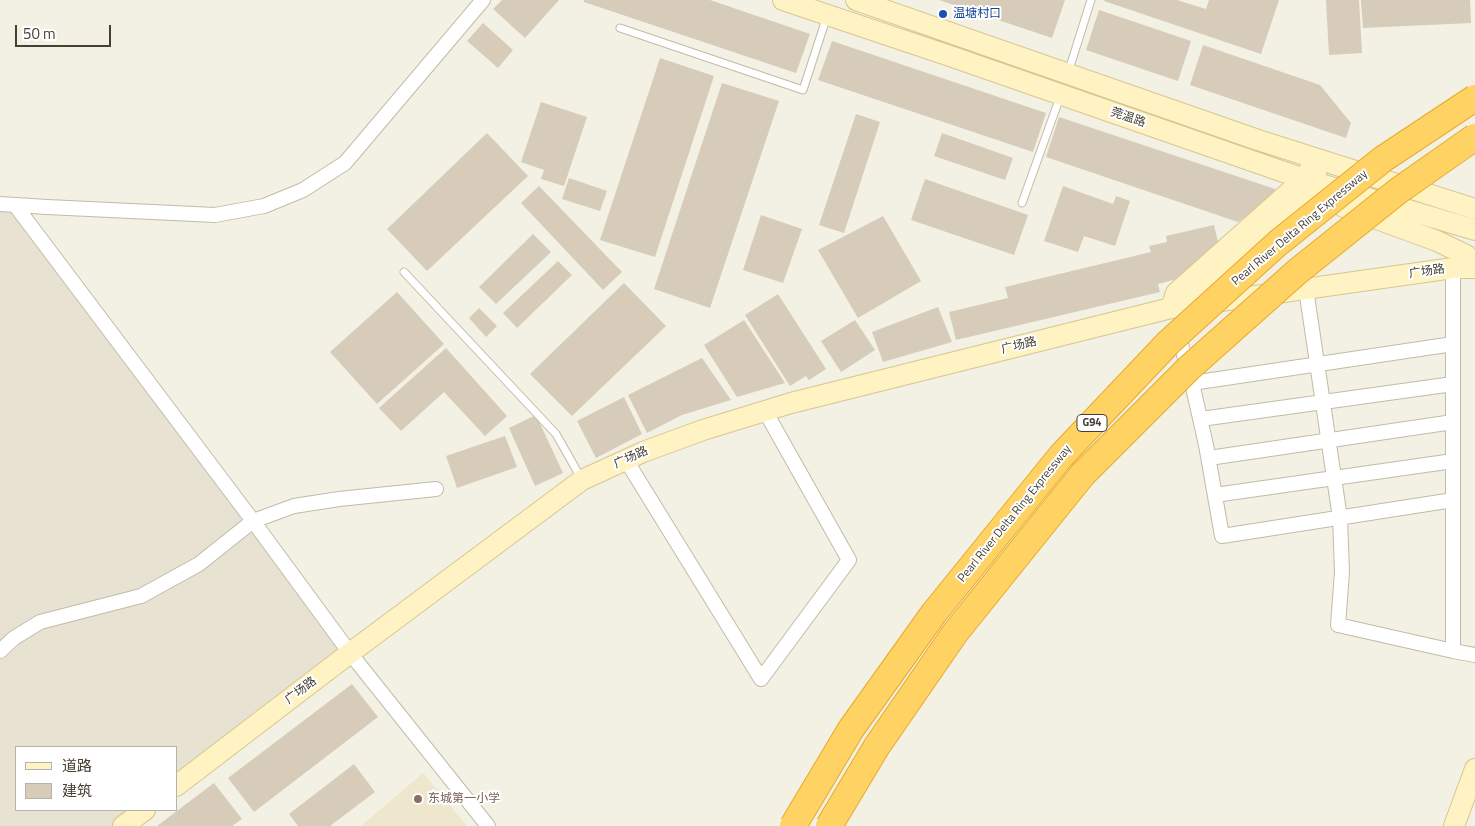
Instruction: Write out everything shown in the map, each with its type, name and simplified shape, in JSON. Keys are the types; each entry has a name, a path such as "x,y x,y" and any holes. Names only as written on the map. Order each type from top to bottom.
{"highway":[{"name":"Pearl River Delta Ring Expressway","path":"793,826 851,729 934,613 1061,456 1169,342 1278,243 1383,160 1475,98"},
{"name":"G94","path":"828,826 877,746 955,633 1083,474 1189,368 1298,271 1398,192 1475,137"}],"street":[{"path":"0,204 215,214 264,206 303,190 345,163 483,0"},
{"name":"莞温路","path":"783,0 1310,181 1475,230"},
{"name":"莞温路","path":"856,0 1258,140 1475,209"},
{"path":"1316,159 1310,181 1344,206 1437,240 1466,255 1475,263"},
{"name":"广场路","path":"1171,308 1184,300 1286,208 1310,181"},
{"path":"15,205 350,653 488,826"},
{"path":"1453,268 1453,651"},
{"name":"广场路","path":"178,784 582,480 643,452 695,433 790,403 1171,308 1453,268 1475,268"},
{"path":"1306,290 1340,518 1342,572 1338,625 1453,651 1475,654"},
{"path":"1171,308 1192,383 1209,458 1222,536 1453,500"},
{"path":"1192,383 1453,344"},
{"path":"1200,419 1453,384"},
{"path":"626,460 761,679 849,560 765,411"},
{"path":"1209,458 1453,422"},
{"path":"1215,495 1453,460"},
{"path":"0,651 14,638 40,622 141,596 199,564 253,521 294,506 339,499 436,489"},
{"path":"1454,826 1475,769"},
{"path":"1466,826 1475,801"},
{"path":"123,826 144,811"}],"lane":[{"path":"1068,73 1091,0"},
{"path":"620,28 803,90 827,15"},
{"path":"1022,203 1062,95"},
{"path":"404,272 556,434 582,480"}],"shaded area":[{"path":"0,204 15,205 350,653 178,784 178,746 15,746 15,811 144,811 123,826 0,826"},
{"name":"东城第一小学","path":"423,773 467,826 361,826"}],"building":[{"path":"502,0 559,0 525,38 493,9"},
{"path":"584,0 710,0 810,34 796,73 584,2"},
{"path":"939,0 1065,0 1052,38"},
{"path":"1105,0 1177,0 1206,9 1209,0 1279,0 1261,54"},
{"path":"1326,0 1359,0 1362,53 1329,55"},
{"path":"1361,0 1470,0 1471,23 1363,28"},
{"path":"1099,10 1191,41 1178,81 1086,50"},
{"path":"483,23 513,50 498,68 467,41"},
{"path":"832,41 1046,113 1033,152 818,80"},
{"path":"1203,45 1320,85 1351,123 1346,138 1190,85"},
{"path":"660,58 714,76 655,257 600,240"},
{"path":"722,83 779,101 710,308 654,289"},
{"path":"541,102 587,117 564,186 541,179 544,170 521,162"},
{"path":"856,114 880,122 844,233 819,225"},
{"path":"1059,117 1275,189 1272,198 1238,222 1046,157"},
{"path":"487,133 528,176 427,271 387,229"},
{"path":"942,133 1013,158 1005,180 934,156"},
{"path":"569,178 607,191 600,211 562,199"},
{"path":"925,179 1028,215 1014,255 911,220"},
{"path":"539,186 622,272 603,290 521,203"},
{"path":"1063,186 1113,204 1116,196 1130,201 1115,246 1084,236 1078,252 1044,241"},
{"path":"761,215 802,229 783,283 743,270"},
{"path":"883,216 921,281 858,318 818,250"},
{"path":"1214,225 1218,242 1177,279 1158,284 1160,292 956,340 949,312 1008,298 1005,287 1151,252 1149,246 1167,242 1166,236"},
{"path":"533,234 551,252 496,304 479,287"},
{"path":"558,261 572,275 517,328 503,313"},
{"path":"624,283 666,326 572,416 530,374"},
{"path":"397,292 444,344 377,404 330,352"},
{"path":"778,294 826,369 809,380 806,376 790,386 745,315"},
{"path":"938,307 952,342 883,362 872,332"},
{"path":"479,308 497,326 486,337 469,318"},
{"path":"744,320 785,383 737,397 704,345"},
{"path":"855,320 875,350 841,372 821,341"},
{"path":"446,348 507,416 485,436 444,392 401,431 379,408"},
{"path":"702,358 731,400 682,415 647,433 628,395"},
{"path":"624,397 642,434 596,458 577,421"},
{"path":"536,415 563,473 535,486 509,428"},
{"path":"505,436 517,467 457,488 446,456"},
{"path":"352,684 378,717 254,812 228,778"},
{"path":"354,764 375,792 330,826 298,826 289,814"},
{"path":"214,783 242,819 232,826 157,826"}],"place":[{"name":"温塘村口","path":"943,14"},
{"name":"东城第一小学","path":"418,799"}]}
